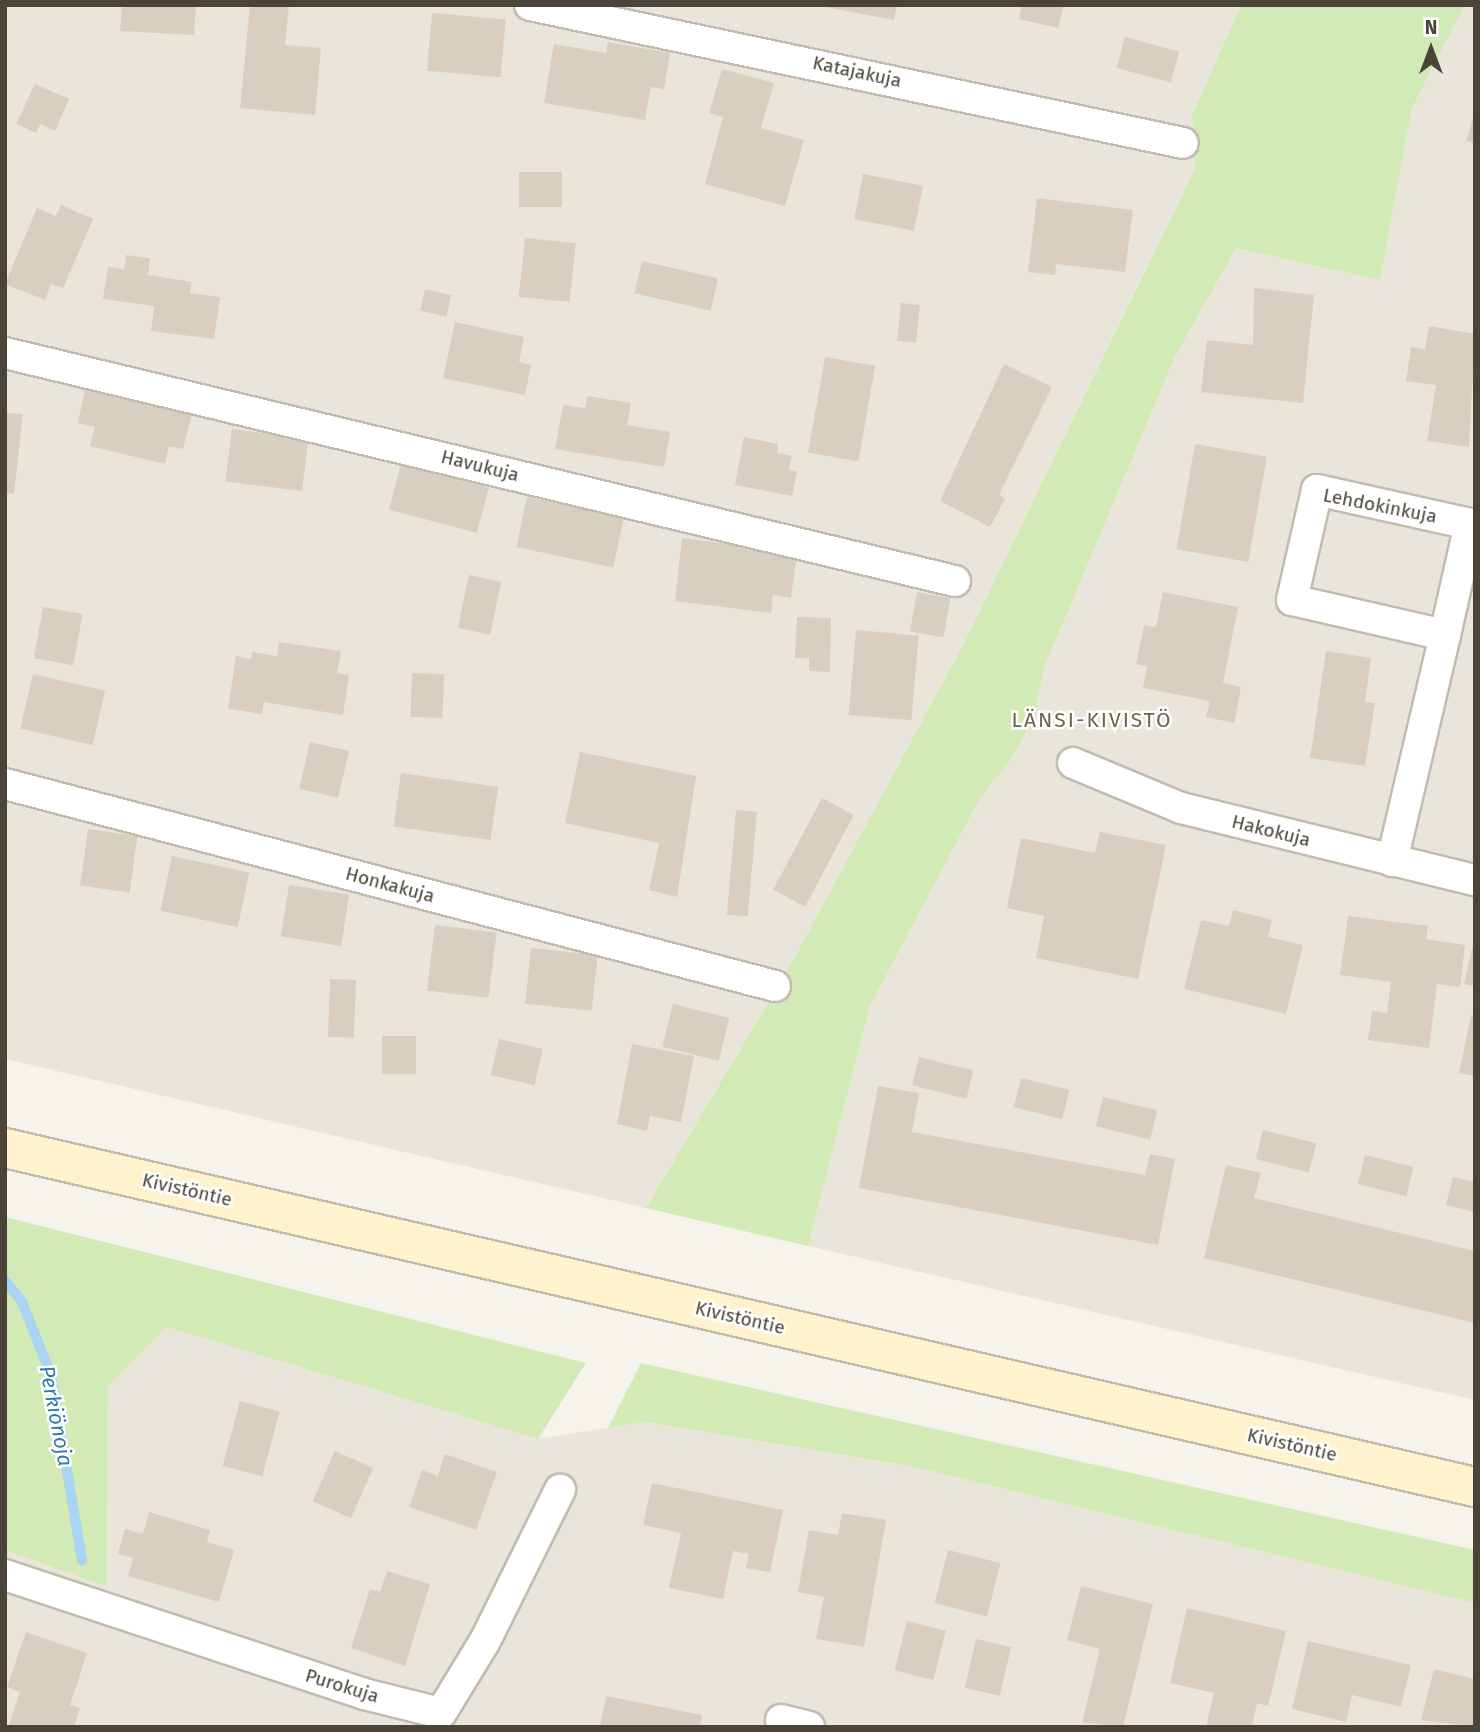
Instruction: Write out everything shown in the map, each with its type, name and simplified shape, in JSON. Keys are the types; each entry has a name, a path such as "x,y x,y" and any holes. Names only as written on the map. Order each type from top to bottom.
{"main road":[{"name":"Kivistöntie","path":"5,1148 1475,1487"}],"street":[{"name":"Katajakuja","path":"530,5 1184,143"},
{"name":"Havukuja","path":"5,353 956,581"},
{"name":"Lehdokinkuja","path":"1392,861 1445,635 1470,524 1317,490 1292,600 1445,635"},
{"name":"Hakokuja","path":"1073,763 1181,808 1475,880"},
{"name":"Honkakuja","path":"5,784 775,986"},
{"name":"Purokuja","path":"5,1575 364,1694 441,1713 485,1641 560,1490"}],"shaded area":[{"path":"5,5 1241,5 1192,115 1195,167 964,643 790,966 646,1208 5,1059"},
{"path":"1465,5 1475,5 1475,1400 808,1246 870,1006 978,802 1017,751 1034,714 1045,666 1174,359 1236,248 1380,280 1412,108"},
{"path":"167,1327 538,1439 645,1422 914,1467 1475,1603 1475,1727 5,1727 5,1550 106,1585 108,1387"}],"green space":[{"path":"1241,5 1465,5 1412,108 1380,280 1236,248 1174,359 1045,666 1034,714 1017,751 978,802 870,1006 808,1246 646,1208 790,966 964,643 1195,168 1192,115"},
{"path":"5,1217 586,1363 538,1439 167,1327 108,1387 106,1586 5,1550"},
{"path":"641,1363 1475,1550 1475,1603 914,1467 645,1422 608,1428"}],"building":[{"path":"122,5 196,5 194,35 120,31"},
{"path":"250,5 289,5 285,45 321,48 315,115 240,108"},
{"path":"815,5 897,5 894,20"},
{"path":"1022,5 1064,5 1058,28 1019,19"},
{"path":"432,13 506,19 501,77 427,71"},
{"path":"1125,37 1179,51 1171,82 1117,68"},
{"path":"608,42 670,53 664,89 651,87 645,120 544,103 554,44 606,53"},
{"path":"722,69 774,83 761,128 804,140 785,206 705,184 723,117 709,113"},
{"path":"35,84 69,99 55,131 40,124 36,133 16,124"},
{"path":"1475,112 1475,143 1466,141"},
{"path":"519,172 562,172 562,207 519,207"},
{"path":"863,174 923,186 914,231 854,219"},
{"path":"1037,198 1133,210 1125,272 1056,264 1055,275 1028,272"},
{"path":"61,205 93,219 63,288 51,284 45,300 5,284 37,208 56,216"},
{"path":"525,238 576,243 570,302 519,297"},
{"path":"126,255 150,258 148,275 192,282 190,293 220,297 214,339 151,331 154,306 103,299 108,267 124,269"},
{"path":"642,261 718,279 711,311 635,293"},
{"path":"1254,288 1314,295 1303,403 1201,392 1207,340 1253,345"},
{"path":"425,289 451,295 446,317 420,310"},
{"path":"901,303 920,305 916,343 897,341"},
{"path":"455,322 524,337 519,362 531,365 525,395 443,378"},
{"path":"1429,326 1475,334 1469,447 1427,441 1436,385 1406,381 1411,347 1425,349"},
{"path":"825,357 875,366 858,461 808,453"},
{"path":"1004,364 1052,387 999,495 1005,499 990,527 940,501"},
{"path":"85,388 192,414 183,449 169,446 165,464 90,446 95,427 78,423"},
{"path":"587,396 631,403 627,425 670,432 664,467 555,449 563,405 585,408"},
{"path":"5,413 23,414 14,494 5,493"},
{"path":"232,429 308,438 302,491 226,482"},
{"path":"744,437 778,444 777,453 792,456 789,470 797,472 792,496 735,485"},
{"path":"1195,444 1267,457 1248,562 1176,549"},
{"path":"401,464 489,488 477,533 389,509"},
{"path":"527,497 624,518 613,567 516,547"},
{"path":"682,538 797,553 791,598 773,595 771,613 675,601"},
{"path":"469,575 501,582 490,635 458,628"},
{"path":"917,592 950,598 944,637 910,631"},
{"path":"1163,592 1238,607 1223,683 1241,687 1234,723 1206,717 1210,701 1143,688 1147,666 1136,664 1144,625 1156,627"},
{"path":"43,607 82,614 73,665 34,658"},
{"path":"797,617 831,618 830,672 809,671 809,658 795,658"},
{"path":"856,630 919,635 911,720 849,715"},
{"path":"279,642 341,651 337,673 349,675 343,715 264,702 262,714 228,709 236,656 251,659 252,652 277,656"},
{"path":"1326,651 1371,658 1365,702 1375,703 1365,766 1310,758"},
{"path":"412,673 444,674 442,718 410,717"},
{"path":"33,674 105,691 93,745 20,729"},
{"path":"310,742 349,751 338,798 299,789"},
{"path":"580,752 696,776 677,897 649,890 659,843 565,823"},
{"path":"401,773 498,787 491,840 393,826"},
{"path":"822,798 854,815 805,907 773,890"},
{"path":"736,810 757,812 748,916 727,915"},
{"path":"88,829 138,836 130,892 80,885"},
{"path":"1100,832 1166,845 1138,979 1036,958 1044,916 1007,908 1021,838 1095,853"},
{"path":"172,856 249,872 238,927 160,911"},
{"path":"289,885 349,895 341,946 281,936"},
{"path":"1233,910 1272,920 1268,937 1303,945 1286,1014 1184,989 1201,920 1229,926"},
{"path":"1348,916 1428,926 1426,939 1465,945 1460,987 1437,984 1429,1048 1368,1040 1372,1011 1387,1013 1391,982 1340,975"},
{"path":"435,925 497,933 488,998 427,991"},
{"path":"1475,936 1475,986 1464,984"},
{"path":"531,948 598,955 592,1011 525,1004"},
{"path":"330,979 356,980 354,1038 328,1037"},
{"path":"673,1004 729,1018 719,1061 662,1047"},
{"path":"1471,1015 1475,1016 1475,1076 1459,1073"},
{"path":"382,1036 416,1036 416,1074 382,1074"},
{"path":"499,1039 543,1049 535,1085 491,1075"},
{"path":"632,1044 694,1056 681,1122 650,1116 647,1131 617,1124"},
{"path":"919,1057 973,1071 966,1099 912,1085"},
{"path":"1021,1078 1070,1090 1062,1119 1014,1107"},
{"path":"878,1086 919,1093 912,1132 1145,1175 1150,1154 1175,1159 1158,1245 859,1188"},
{"path":"1103,1097 1157,1111 1150,1140 1096,1126"},
{"path":"1263,1130 1316,1143 1309,1172 1256,1159"},
{"path":"1365,1155 1414,1167 1406,1196 1358,1184"},
{"path":"1226,1165 1261,1173 1254,1198 1475,1251 1475,1323 1204,1258"},
{"path":"1453,1177 1475,1182 1475,1212 1446,1205"},
{"path":"240,1401 280,1412 262,1476 223,1466"},
{"path":"335,1451 373,1468 351,1518 313,1501"},
{"path":"445,1454 497,1472 476,1530 409,1507 422,1470 438,1476"},
{"path":"652,1483 783,1510 770,1572 746,1568 749,1554 733,1551 723,1599 669,1588 681,1533 643,1525"},
{"path":"149,1512 210,1530 207,1542 234,1550 219,1602 128,1576 133,1558 118,1554 125,1529 143,1534"},
{"path":"842,1513 886,1520 864,1647 816,1639 824,1597 798,1592 809,1530 838,1535"},
{"path":"948,1550 1000,1563 987,1616 935,1603"},
{"path":"387,1571 430,1584 405,1666 351,1648 370,1589 380,1592"},
{"path":"1081,1586 1153,1604 1123,1727 1082,1722 1100,1649 1067,1640"},
{"path":"1187,1608 1286,1631 1268,1706 1257,1703 1252,1727 1206,1727 1214,1693 1170,1683"},
{"path":"907,1621 946,1631 933,1680 895,1670"},
{"path":"26,1632 87,1653 70,1705 80,1708 74,1727 8,1727 20,1692 7,1687"},
{"path":"976,1639 1011,1647 1000,1696 965,1688"},
{"path":"1308,1641 1411,1665 1401,1707 1352,1695 1346,1722 1292,1709"},
{"path":"1434,1669 1475,1679 1475,1727 1421,1720"},
{"path":"606,1696 702,1715 700,1727 600,1727"}],"waterway":[{"name":"Perkiönoja","path":"5,1280 22,1302 51,1375 82,1560"}],"district":[{"name":"LÄNSI-KIVISTÖ","path":"1092,720"}]}
